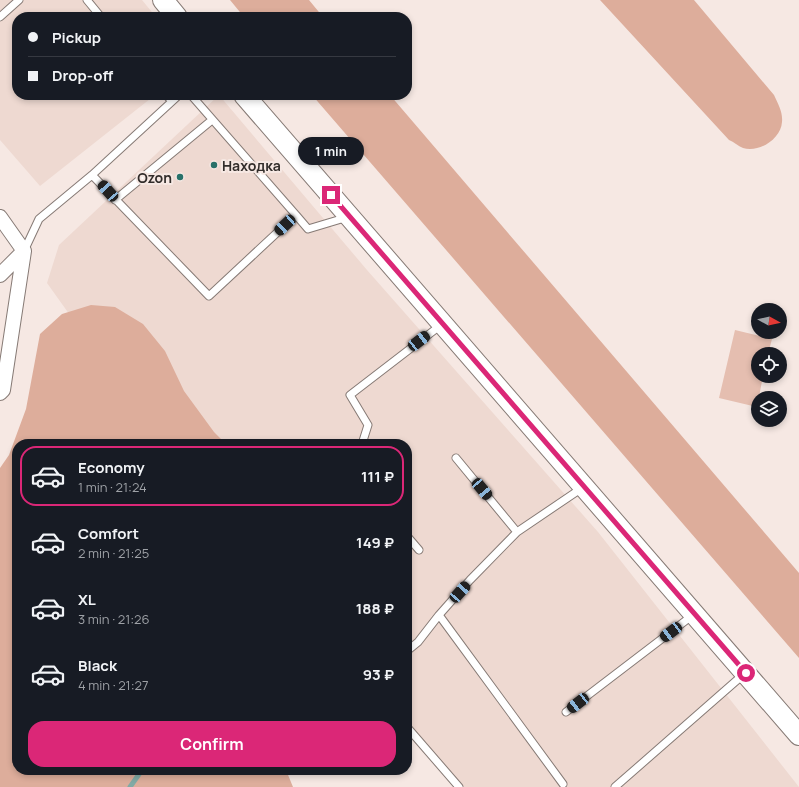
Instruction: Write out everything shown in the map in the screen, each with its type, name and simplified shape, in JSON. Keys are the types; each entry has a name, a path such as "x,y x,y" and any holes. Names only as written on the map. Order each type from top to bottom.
{"street":[{"path":"163,0 174,12"},
{"path":"248,100 799,735"},
{"path":"0,217 24,251 3,390 0,393"},
{"path":"0,275 24,251"}],"lane":[{"path":"0,17 19,0"},
{"path":"87,0 97,12"},
{"path":"195,100 308,228 350,217"},
{"path":"24,251 39,219 92,175 172,101"},
{"path":"115,200 212,120"},
{"path":"92,175 209,296 296,214"},
{"path":"364,439 368,425 350,395 442,323"},
{"path":"456,458 517,532"},
{"path":"412,647 418,642 438,614 517,532 584,486"},
{"path":"412,541 420,550"},
{"path":"438,614 562,784"},
{"path":"566,712 694,614"},
{"path":"615,787 746,673"},
{"path":"412,733 458,787"}],"shaded area":[{"path":"0,0 142,0 152,12 12,12 12,100 149,100 40,186 0,140"},
{"path":"230,0 309,0 319,12 240,12"},
{"path":"600,0 694,0 774,95 782,115 781,128 778,134 768,143 749,149 743,148 729,140"},
{"path":"214,100 223,100 367,270 598,532 799,787 459,787 412,733 412,439 158,439 47,283 59,245"},
{"path":"316,100 394,100 799,573 799,658"},
{"path":"91,305 115,307 143,324 165,351 184,391 214,432 221,439 15,439 26,409 40,334 62,314"},
{"path":"735,330 751,334 751,339 772,339 770,347 751,347 751,383 762,383 760,391 751,391 751,406 719,398"},
{"path":"12,447 12,775 288,775 293,787 0,787 0,468 9,455"}],"waterway":[{"path":"130,787 138,775"}],"place":[{"name":"Находка","path":"214,165"},
{"name":"Ozon","path":"180,177"}],"route":[{"path":"331,195 746,673"}]}
